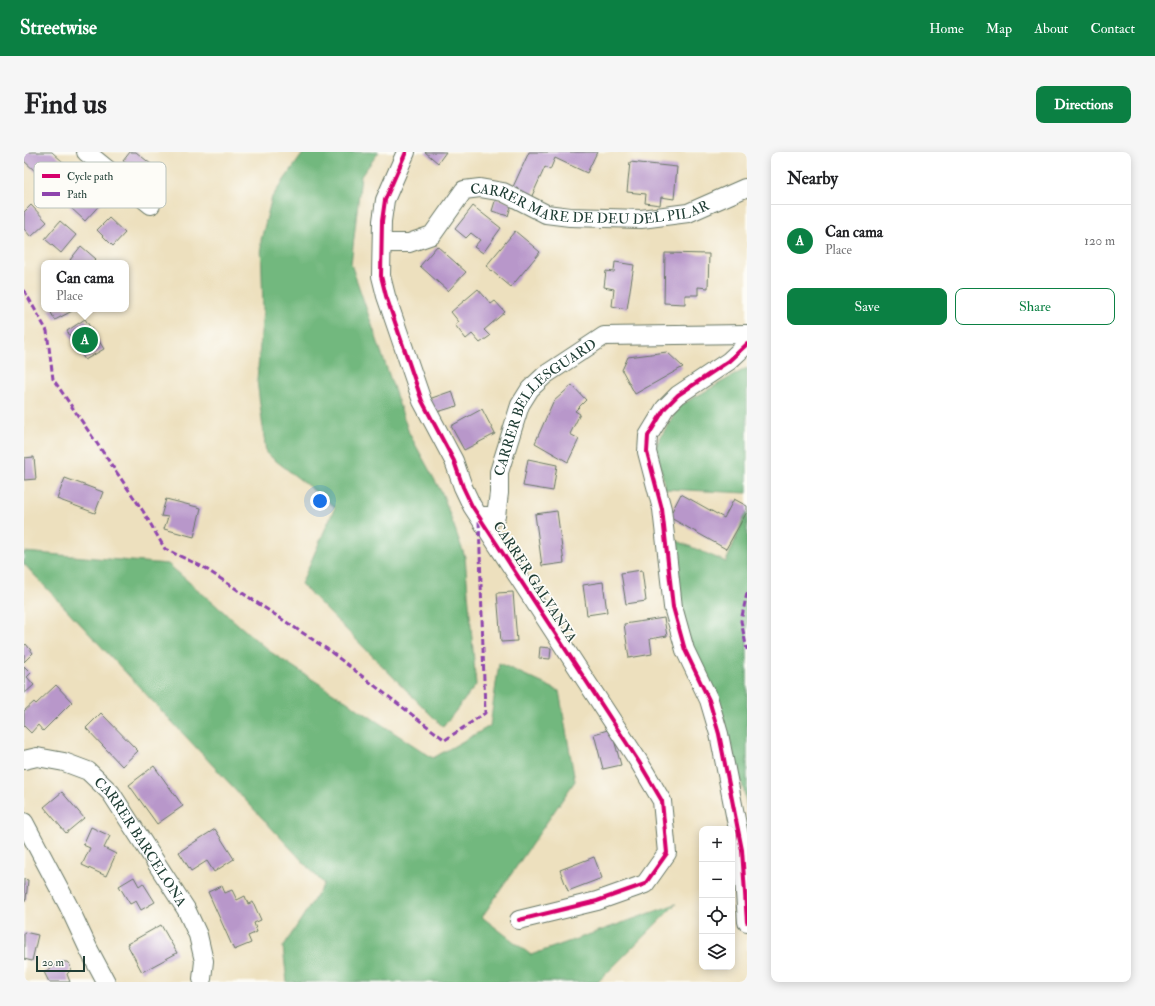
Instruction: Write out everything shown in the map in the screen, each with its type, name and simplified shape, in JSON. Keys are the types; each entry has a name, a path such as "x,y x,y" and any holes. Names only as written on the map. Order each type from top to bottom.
{"street":[{"name":"CARRER GALVANYA","path":"406,152 385,200 382,221 383,243 381,276 386,296 422,401 454,461 463,487 472,506 639,762 662,801 667,853 646,884 597,901 519,920"},
{"path":"96,155 104,162"},
{"name":"CARRER MARE DE DEU DEL PILAR","path":"383,243 409,243 432,235 464,190 480,188 503,192 546,214 570,217 641,219 688,213 745,188"},
{"name":"CARRER BELLESGUARD","path":"479,516 496,516 499,493 499,472 520,404 530,389 545,376 604,336 747,334"},
{"path":"747,344 729,361 678,395 665,408 648,436 647,452 662,509 673,607 685,650 709,700 719,734 742,850 747,922"},
{"name":"CARRER BARCELONA","path":"24,760 37,757 64,762 88,771 111,793 186,909 198,935 204,961 202,979"},
{"path":"24,822 68,905 106,982"}],"green space":[{"path":"304,152 379,152 361,176 351,264 409,433 443,495 465,557 476,685 443,727 301,584 335,507 266,453 257,380 263,310 261,240 272,197"},
{"path":"747,368 747,493 665,489 656,445 679,406"},
{"path":"747,511 747,810 744,791 717,695 692,647 680,607 673,539 726,562"},
{"path":"24,552 168,564 269,651 433,758 490,726 499,663 559,691 575,781 482,917 531,955 676,904 598,982 287,982 283,947 324,884 24,564"}],"building":[{"path":"24,152 52,152 63,162 34,162 34,170 24,161"},
{"path":"130,152 136,152 148,162 124,162 123,161"},
{"path":"425,152 446,152 438,163"},
{"path":"529,152 597,152 587,173 555,158 550,170 545,167 531,198 512,189"},
{"path":"630,162 677,167 674,199 661,197 660,205 645,203 646,194 627,192"},
{"path":"496,198 512,203 508,216 492,211"},
{"path":"31,205 47,222 31,237 24,229 24,212"},
{"path":"473,206 501,228 483,253 474,247 480,240 471,233 466,238 455,229"},
{"path":"71,208 97,208 85,221"},
{"path":"109,218 125,233 113,246 97,230"},
{"path":"60,221 76,235 61,253 45,239"},
{"path":"515,231 540,252 511,287 486,266"},
{"path":"81,246 96,259 95,260 70,260"},
{"path":"437,246 466,272 448,291 420,266"},
{"path":"665,253 709,254 708,288 698,287 698,295 685,295 685,304 664,303"},
{"path":"615,262 634,265 627,309 612,306 614,289 604,287 606,271 614,272"},
{"path":"478,289 491,304 495,301 505,312 484,330 490,336 480,343 472,334 466,339 455,325 459,322 451,312"},
{"path":"51,312 70,312 55,320"},
{"path":"85,319 104,349 85,360 67,331"},
{"path":"667,352 683,367 635,394 622,370 628,357"},
{"path":"572,385 586,400 575,411 580,414 570,434 579,439 568,462 535,443 553,402"},
{"path":"452,391 457,406 434,413 429,399"},
{"path":"482,409 495,434 464,450 451,426"},
{"path":"34,457 36,479 24,480 24,458"},
{"path":"528,459 557,465 553,491 523,486"},
{"path":"65,478 103,492 95,513 57,499"},
{"path":"681,494 724,518 734,499 747,506 747,512 726,549 669,517"},
{"path":"166,499 201,508 194,537 164,529 168,517 161,516"},
{"path":"557,511 564,563 542,566 535,514"},
{"path":"642,570 646,601 626,604 621,573"},
{"path":"603,582 607,612 587,615 583,585"},
{"path":"513,592 517,641 501,642 497,593"},
{"path":"664,618 667,636 650,639 652,654 629,658 624,624"},
{"path":"26,644 33,653 24,662 24,646"},
{"path":"540,647 551,648 550,659 539,658"},
{"path":"24,666 31,673 27,677 34,685 24,694"},
{"path":"56,685 72,702 43,731 38,725 31,733 24,726 24,711 34,702 36,704"},
{"path":"101,713 138,751 122,766 86,728"},
{"path":"611,729 621,765 603,769 594,734"},
{"path":"154,766 183,806 157,824 129,785"},
{"path":"62,792 84,818 66,833 44,807"},
{"path":"91,827 110,836 104,848 116,854 106,876 82,865 90,848 83,845"},
{"path":"215,829 234,859 214,872 207,861 191,871 179,852"},
{"path":"594,857 602,878 568,891 560,870"},
{"path":"134,877 139,886 143,883 155,902 141,910 136,901 130,904 119,886"},
{"path":"24,879 28,880 26,900 24,900"},
{"path":"222,886 225,893 232,890 237,900 245,896 248,904 253,902 261,920 254,923 257,932 248,936 251,943 234,950 208,892"},
{"path":"161,925 177,953 142,972 127,944"},
{"path":"24,932 38,935 32,961 24,959"},
{"path":"62,962 67,962 70,965 71,970 67,974 70,982 49,982 44,972"}],"marked path":[{"path":"24,290 47,331 53,379 143,511 165,549 203,567 327,649 445,740 485,713 479,520"},
{"path":"747,593 741,621 747,650"}],"cycle path":[{"path":"406,152 385,200 382,221 381,276 386,296 422,401 454,461 463,487 472,506 639,762 662,801 667,853 645,884 597,901 519,920"},
{"path":"747,344 729,361 678,395 665,408 648,436 647,452 662,509 673,607 685,650 709,700 719,734 742,850 747,922"}],"place":[{"name":"Can cama","path":"85,340"}]}
